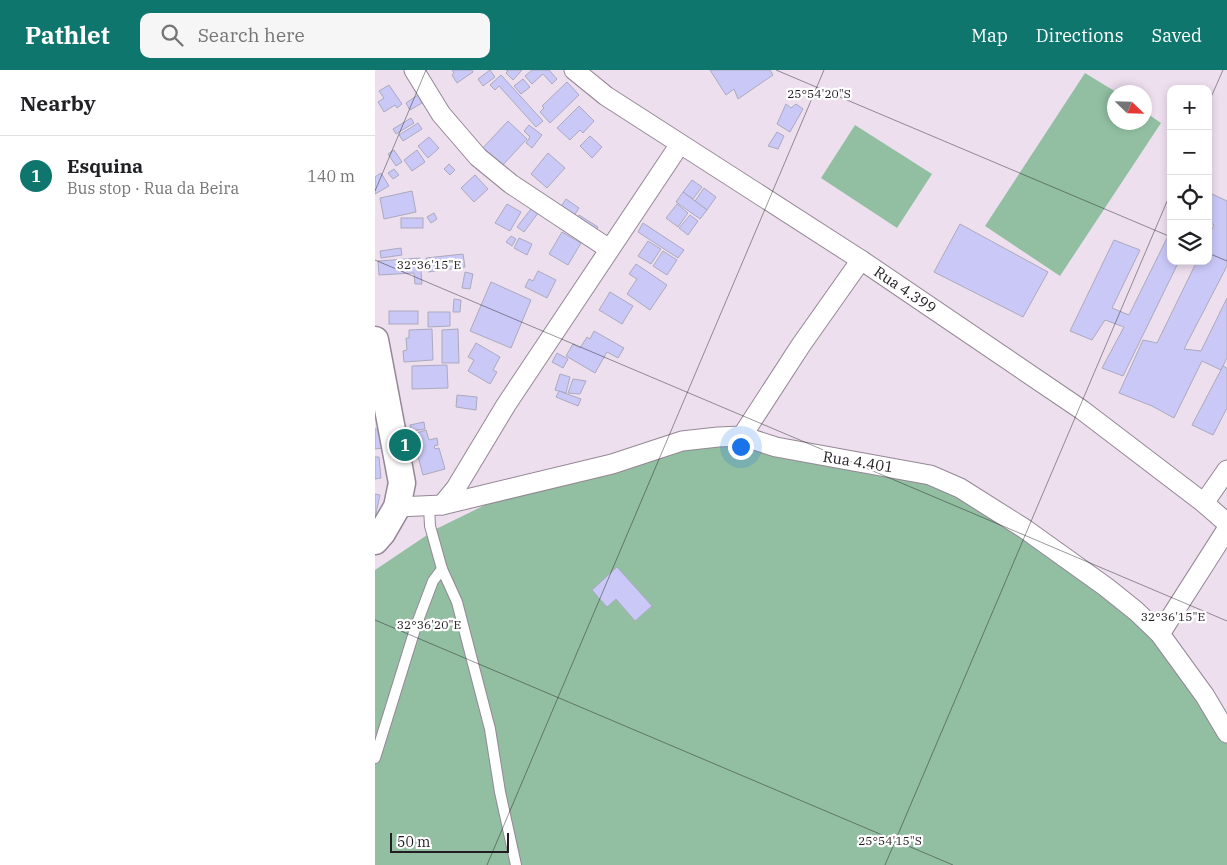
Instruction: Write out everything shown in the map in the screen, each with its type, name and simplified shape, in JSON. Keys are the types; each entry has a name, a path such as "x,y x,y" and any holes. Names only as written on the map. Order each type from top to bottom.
{"main road":[{"path":"375,340 402,483 397,507 382,533 375,541"}],"street":[{"path":"414,70 441,114 478,157 511,184 609,249"},
{"name":"Rua 4.399","path":"574,70 606,96 861,260 1082,410 1204,503 1227,523"},
{"path":"436,505 456,488 506,405 680,144"},
{"path":"742,436 801,345 861,260"},
{"name":"Rua 4.401","path":"397,507 436,505 612,464 682,441 710,437 742,436 785,448 930,475 960,488 1025,529 1106,587 1160,634 1205,696 1227,733"},
{"path":"1204,503 1227,470"},
{"path":"1160,634 1227,529"}],"lane":[{"path":"436,505 430,526 442,569 457,602 464,624 490,729 500,792 516,865"},
{"path":"375,758 416,626 433,581 442,569"}],"green space":[{"path":"1085,73 1107,86 1107,130 1152,130 1152,117 1161,123 1060,276 985,226"},
{"path":"855,125 932,174 897,228 821,178"},
{"path":"691,445 744,448 819,462 930,475 1150,624 1227,738 1227,865 375,865 375,570 436,529 485,505"}],"building":[{"path":"452,70 472,70 473,72 457,83 452,75 454,73"},
{"path":"490,70 495,77 483,86 478,79"},
{"path":"506,70 522,70 513,80 506,73 508,71"},
{"path":"532,70 549,70 557,79 552,84 543,74 532,84 525,76"},
{"path":"710,70 770,70 773,75 738,99 734,89 726,95"},
{"path":"501,75 543,121 536,127 499,86 495,90 490,85"},
{"path":"523,79 530,87 521,94 514,86"},
{"path":"567,82 579,95 550,123 540,112 544,108 542,106"},
{"path":"389,85 402,104 397,108 395,105 384,112 378,102 384,98 379,91"},
{"path":"418,95 422,103 410,110 406,103"},
{"path":"786,104 791,108 796,104 803,109 790,132 777,124"},
{"path":"579,106 594,121 583,133 580,130 570,140 557,128"},
{"path":"411,118 414,123 396,134 393,129"},
{"path":"508,121 527,139 500,168 481,150"},
{"path":"418,123 422,129 403,141 399,135"},
{"path":"529,125 542,135 532,148 526,143 530,137 524,131"},
{"path":"777,132 784,136 778,149 768,146"},
{"path":"590,136 602,147 592,158 580,146"},
{"path":"429,137 439,148 428,158 418,146"},
{"path":"394,150 402,162 396,166 388,154"},
{"path":"417,150 425,162 412,171 404,160"},
{"path":"548,153 565,168 547,188 531,174"},
{"path":"449,164 455,170 450,175 444,169"},
{"path":"394,169 399,175 393,179 388,173"},
{"path":"381,173 389,186 375,194 375,177"},
{"path":"475,175 488,189 474,202 461,188"},
{"path":"692,180 702,187 693,199 683,192"},
{"path":"704,188 716,197 707,210 695,201"},
{"path":"412,191 416,212 384,219 380,198"},
{"path":"683,192 707,210 700,219 676,202"},
{"path":"1212,194 1227,201 1227,266 1184,349 1201,351 1227,298 1227,358 1221,370 1202,361 1174,418 1152,406 1119,393 1143,340 1157,343 1195,265 1212,265 1212,229 1214,225 1212,224"},
{"path":"566,199 579,208 572,219 560,208"},
{"path":"507,204 521,212 510,231 495,223"},
{"path":"677,204 688,213 678,227 666,218"},
{"path":"531,209 538,213 524,232 517,227"},
{"path":"434,213 437,219 431,223 427,217"},
{"path":"579,215 598,227 593,235 574,224"},
{"path":"690,215 698,221 688,235 679,228"},
{"path":"401,218 423,218 423,228 401,228"},
{"path":"643,223 684,250 678,258 638,232"},
{"path":"960,224 1048,272 1023,317 934,272"},
{"path":"562,232 581,243 568,265 549,254"},
{"path":"511,236 516,239 512,246 506,242"},
{"path":"519,238 532,244 527,255 514,248"},
{"path":"1167,238 1167,265 1177,265 1123,376 1102,368 1124,327 1105,320 1092,340 1070,331 1114,240 1140,250 1112,308 1129,315"},
{"path":"648,241 661,249 651,264 638,256"},
{"path":"401,248 402,255 381,258 380,251"},
{"path":"663,251 677,260 667,275 653,266"},
{"path":"463,254 465,267 428,272 426,258"},
{"path":"420,258 422,284 415,284 414,273 379,275 378,261"},
{"path":"636,264 667,285 650,310 627,294 637,279 629,274"},
{"path":"538,271 556,280 547,298 525,287 529,279 533,281"},
{"path":"465,272 473,274 470,289 462,288"},
{"path":"491,282 531,300 511,348 470,331"},
{"path":"610,292 633,306 622,324 599,310"},
{"path":"454,299 461,300 460,312 453,312"},
{"path":"389,311 418,311 418,324 389,324"},
{"path":"428,312 450,312 450,326 428,327"},
{"path":"432,329 433,360 404,362 403,351 407,350 406,338 409,338 409,330"},
{"path":"458,329 459,363 442,363 442,330"},
{"path":"594,331 624,348 618,358 607,352 595,373 566,356 573,344 580,348 587,337 590,339"},
{"path":"476,343 500,357 493,370 497,372 490,384 468,371 474,360 468,357"},
{"path":"557,353 568,359 563,368 552,362"},
{"path":"447,365 448,388 412,389 412,366"},
{"path":"1223,366 1227,368 1227,408 1213,435 1192,425"},
{"path":"560,374 570,377 566,393 555,390"},
{"path":"573,379 586,381 580,394 568,393"},
{"path":"559,391 581,399 578,406 556,397"},
{"path":"457,395 477,397 476,410 456,407"},
{"path":"424,422 425,429 411,431 410,425"},
{"path":"375,429 382,429 384,448 375,449"},
{"path":"426,430 429,440 437,438 438,445 434,446 435,449 439,448 445,469 423,475 415,445 420,443 419,438 415,440 413,434"},
{"path":"375,457 379,457 381,478 375,479"},
{"path":"375,494 380,495 375,518"},
{"path":"617,567 652,606 635,621 616,599 607,607 592,590"}],"place":[{"name":"Esquina","path":"405,445"}]}
